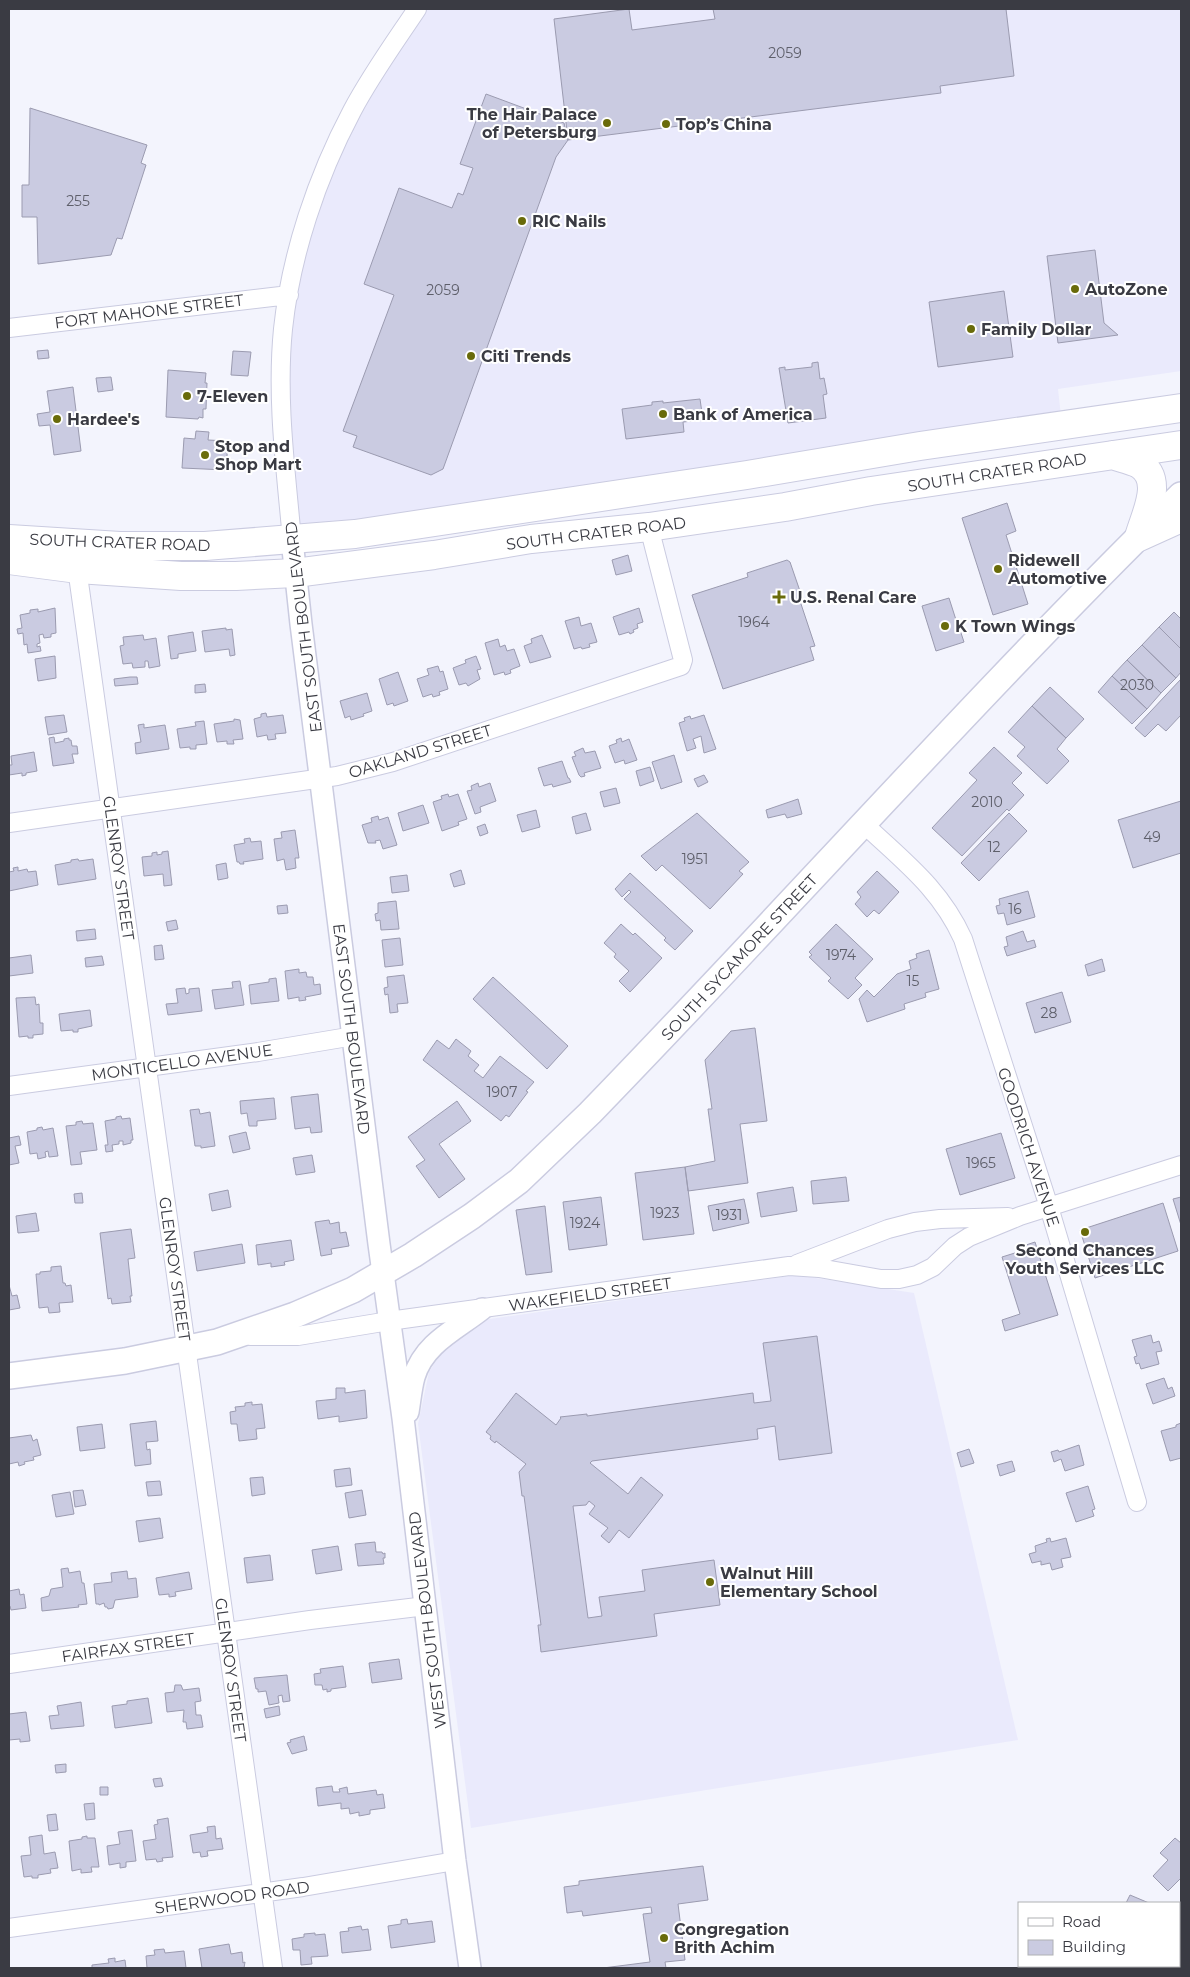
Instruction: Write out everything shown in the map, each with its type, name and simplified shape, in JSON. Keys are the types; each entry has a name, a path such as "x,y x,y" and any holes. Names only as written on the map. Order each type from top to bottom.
{"main road":[{"name":"SOUTH CRATER ROAD","path":"9,539 120,546 205,546 355,534 746,475 920,446 1181,408"},
{"name":"SOUTH CRATER ROAD","path":"9,560 78,569 181,576 295,573 531,540 649,527 786,507 871,491 1181,445"},
{"path":"1112,455 1138,464 1150,475 1153,483 1139,537"},
{"name":"SOUTH SYCAMORE STREET","path":"9,1376 125,1360 186,1349 234,1336 295,1315 353,1290 472,1216 519,1181 560,1143 695,1005 864,824 1181,495"},
{"path":"1139,537 1181,518"}],"street":[{"name":"EAST SOUTH BOULEVARD","path":"383,1272 295,573 284,440 281,368 283,329 289,295 303,233 320,182 334,148 361,96 417,9"},
{"name":"FORT MAHONE STREET","path":"9,328 289,295"},
{"name":"OAKLAND STREET","path":"9,823 337,776 393,762 681,666 683,660 649,527"},
{"name":"GLENROY STREET","path":"74,543 273,1968"},
{"name":"GOODRICH AVENUE","path":"864,824 930,886 955,921 963,939 1049,1207 1137,1502"},
{"name":"MONTICELLO AVENUE","path":"9,1086 258,1052 354,1036"},
{"name":"WAKEFIELD STREET","path":"390,1321 789,1266 819,1268 880,1279 899,1279 917,1275 933,1268 955,1246 969,1237 1020,1216 1181,1165"},
{"name":"WAKEFIELD STREET","path":"789,1266 888,1229 915,1222 940,1219 1020,1216"},
{"name":"WEST SOUTH BOULEVARD","path":"383,1272 405,1432 455,1861 470,1968"},
{"path":"405,1432 414,1377 419,1365 439,1340 482,1309"},
{"name":"SOUTH SYCAMORE STREET","path":"234,1336 298,1336 390,1321"},
{"name":"FAIRFAX STREET","path":"9,1664 310,1620 426,1606"},
{"name":"SHERWOOD ROAD","path":"9,1928 262,1893 455,1861"}],"shaded area":[{"path":"417,9 1181,9 1181,371 1058,389 1062,425 292,540 283,329 334,148"},
{"name":"Walnut Hill Elementary School","path":"796,1275 914,1293 1018,1740 471,1828 418,1424 429,1372 446,1345 483,1320"}],"building":[{"path":"629,9 632,30 715,19 713,9 1006,9 1014,76 940,86 941,93 568,140 554,19"},
{"path":"486,94 564,123 568,140 556,157 443,469 431,475 353,447 357,436 343,431 394,295 364,284 399,188 452,208 458,193 463,195 473,168 460,164"},
{"path":"30,108 147,145 141,163 146,165 122,239 117,238 111,255 38,264 37,217 22,217 22,185 29,185"},
{"name":"AutoZone","path":"1095,250 1104,323 1118,335 1058,343 1047,256"},
{"name":"Family Dollar","path":"1004,291 1013,357 938,367 929,302"},
{"path":"48,350 49,358 38,359 37,351"},
{"name":"7-Eleven","path":"233,351 251,352 248,376 231,375"},
{"path":"818,362 820,379 824,378 827,394 823,395 826,418 788,423 779,368 785,367 785,370 812,367 812,363"},
{"name":"7-Eleven","path":"168,370 206,373 206,409 203,409 203,418 166,417"},
{"path":"111,377 113,390 98,392 96,378"},
{"name":"Hardee's","path":"73,387 81,451 54,455 50,425 39,426 37,414 50,412 47,391"},
{"name":"Bank of America","path":"700,399 703,420 683,422 684,432 626,439 622,409 652,405 652,402 663,401 663,403"},
{"name":"Stop and Shop Mart","path":"196,431 209,432 208,440 228,441 226,470 182,468 184,438 195,439"},
{"name":"Ridewell Automotive","path":"1007,503 1016,531 1006,535 1028,604 993,615 962,518"},
{"path":"628,555 632,571 616,575 612,560"},
{"path":"787,560 790,562 802,597 799,598 815,646 810,647 814,660 723,689 692,595 748,577 747,573"},
{"name":"K Town Wings","path":"949,598 957,623 961,622 963,628 960,630 964,642 936,651 922,606"},
{"path":"55,608 56,633 51,634 51,637 44,638 43,634 39,635 40,643 37,644 37,647 40,646 41,651 28,653 27,644 24,645 23,633 18,634 17,629 22,628 20,615 30,613 30,610 38,609 38,612"},
{"path":"639,608 643,622 637,624 638,628 633,630 634,632 619,635 613,617"},
{"path":"1174,612 1181,619 1181,649 1159,627"},
{"path":"579,617 581,626 591,623 597,642 589,644 590,647 574,649 565,621"},
{"path":"1159,627 1181,649 1181,672 1176,678 1142,645"},
{"path":"226,628 226,630 232,629 235,655 230,656 229,649 205,652 202,631"},
{"path":"193,632 196,651 178,654 178,658 171,659 168,636"},
{"path":"143,635 144,640 156,638 160,666 149,668 148,661 145,661 145,667 133,668 132,663 123,664 120,646 124,645 123,637"},
{"path":"542,635 551,657 530,663 524,646 532,643 531,639"},
{"path":"498,639 500,647 505,645 507,651 514,649 520,666 510,670 511,673 505,675 504,672 494,675 485,643"},
{"path":"1142,645 1176,678 1161,693 1127,660"},
{"path":"55,656 56,678 38,681 35,659"},
{"path":"476,656 481,669 477,670 480,679 468,686 466,683 459,685 453,668 466,663 465,660"},
{"path":"1127,660 1161,693 1147,709 1112,676"},
{"path":"438,666 440,672 443,671 448,689 439,692 440,695 433,697 432,694 423,697 417,679 429,675 427,669"},
{"path":"398,672 408,701 394,706 393,703 387,705 379,679"},
{"path":"1112,676 1147,709 1132,724 1098,692"},
{"path":"137,677 138,684 115,686 114,679"},
{"path":"1181,679 1181,715 1166,731 1158,724 1145,737 1135,728"},
{"path":"205,684 206,692 195,693 195,685"},
{"path":"1050,687 1084,719 1066,738 1032,706"},
{"path":"367,693 372,711 351,720 350,716 345,718 340,701"},
{"path":"1032,706 1066,738 1057,749 1069,761 1047,784 1017,756 1025,747 1008,732"},
{"path":"266,713 267,717 283,715 286,733 275,734 276,739 268,740 267,735 257,737 254,719"},
{"path":"64,715 67,732 48,735 45,717"},
{"path":"704,715 716,749 704,753 701,736 693,739 696,748 687,751 679,723 685,721 684,718 690,716 691,719"},
{"path":"234,719 240,720 243,739 233,740 234,744 227,744 227,741 217,742 214,724 234,721"},
{"path":"204,721 207,744 196,745 196,749 190,749 190,747 180,748 177,729 196,726 195,722"},
{"path":"144,724 144,728 165,725 169,749 136,754 135,743 141,742 138,725"},
{"path":"54,737 55,743 69,738 72,746 77,746 78,754 72,754 74,763 53,766 49,738"},
{"path":"621,738 622,742 629,739 637,760 625,764 624,760 615,763 609,746 617,743 616,740"},
{"path":"994,747 1022,773 1012,783 1024,795 1009,811 1007,809 962,856 932,828 977,780 969,773"},
{"path":"583,748 585,753 595,751 601,768 584,773 585,776 581,777 572,757 576,756 574,752"},
{"path":"34,752 37,771 26,773 26,775 22,776 22,773 9,775 9,765 12,765 11,756"},
{"path":"674,755 682,782 661,789 652,762"},
{"path":"562,761 571,782 553,787 552,784 544,786 538,768"},
{"path":"650,767 654,781 640,786 636,771"},
{"path":"704,775 708,782 698,787 694,779"},
{"path":"478,783 479,787 490,783 496,801 480,807 481,812 475,814 467,791 472,790 471,786"},
{"path":"616,788 620,803 604,807 600,792"},
{"path":"448,794 449,797 458,794 467,819 458,822 459,825 442,831 433,802 442,799 441,796"},
{"path":"798,799 802,814 787,818 785,814 768,818 766,810"},
{"path":"1181,801 1181,853 1133,868 1118,820"},
{"path":"423,805 429,823 403,831 398,813"},
{"path":"536,810 540,827 522,832 517,815"},
{"path":"586,813 591,830 576,834 572,817"},
{"path":"697,813 749,862 739,871 743,874 710,909 662,865 656,871 641,856"},
{"path":"1009,813 1027,831 979,881 961,863"},
{"path":"378,816 379,820 388,817 397,845 383,849 380,840 375,841 376,843 368,843 362,825 372,822 371,818"},
{"path":"485,824 488,833 480,836 477,827"},
{"path":"295,830 299,858 295,858 296,868 286,870 284,859 277,861 274,839 282,838 281,832"},
{"path":"250,838 251,842 261,841 263,859 240,864 237,862 234,845 245,843 244,839"},
{"path":"168,851 172,885 164,886 163,874 144,876 142,857 152,856 152,853 157,852 157,855"},
{"path":"78,859 79,861 93,859 96,879 58,885 55,865"},
{"path":"226,863 228,878 218,880 216,865"},
{"path":"18,867 18,871 27,869 28,872 36,871 38,885 9,891 9,872 14,871 13,868"},
{"path":"461,870 465,884 454,887 450,874"},
{"path":"877,871 899,892 879,914 874,910 867,917 855,904 861,897 857,892"},
{"path":"630,873 693,931 675,950 664,940 666,938 624,899 631,892 629,890 622,897 615,889"},
{"path":"407,875 409,891 392,893 390,877"},
{"path":"1028,891 1035,917 1007,925 1004,913 998,914 996,906 1000,905 999,899"},
{"path":"396,901 399,929 381,930 380,920 376,921 375,914 378,913 378,903"},
{"path":"287,905 288,913 278,914 277,906"},
{"path":"176,920 178,929 168,931 166,922"},
{"path":"621,924 633,935 635,933 662,958 630,992 619,981 629,971 614,957 616,954 604,943"},
{"path":"836,924 873,959 855,978 862,985 848,999 828,981 831,978 809,957 812,955 809,952"},
{"path":"95,929 96,939 77,941 76,931"},
{"path":"1023,931 1027,942 1034,940 1036,947 1007,956 1004,947 1008,946 1006,937"},
{"path":"400,938 403,965 385,967 382,940"},
{"path":"162,945 164,959 155,960 154,946"},
{"path":"929,950 939,989 925,993 926,997 904,1004 905,1009 867,1022 859,999 867,990 874,997 897,974 911,969 909,961 917,958 916,954"},
{"path":"31,955 33,973 9,976 9,958"},
{"path":"102,956 104,965 86,967 85,958"},
{"path":"1102,959 1105,971 1088,976 1085,965"},
{"path":"299,969 299,973 306,972 307,977 313,977 314,985 320,984 321,994 305,997 306,1000 299,1001 299,997 288,999 285,971"},
{"path":"404,975 408,1003 397,1004 398,1012 390,1013 388,994 385,995 384,988 388,987 387,977"},
{"path":"493,977 568,1046 547,1069 473,999"},
{"path":"276,978 279,1001 251,1004 249,985 269,982 269,979"},
{"path":"240,981 244,1005 215,1009 212,990 233,988 232,982"},
{"path":"185,988 186,994 189,993 189,989 199,988 202,1011 168,1015 166,1004 178,1003 176,989"},
{"path":"1062,992 1071,1022 1035,1033 1026,1003"},
{"path":"35,997 36,1005 39,1004 40,1023 43,1023 43,1034 33,1035 33,1038 28,1038 28,1036 19,1037 16,998"},
{"path":"90,1010 92,1026 78,1029 78,1032 73,1032 73,1030 61,1031 59,1014"},
{"path":"755,1028 767,1121 740,1124 748,1183 688,1191 685,1167 715,1161 708,1109 712,1109 705,1060 731,1031"},
{"path":"456,1039 471,1051 468,1056 479,1065 474,1071 483,1078 500,1056 534,1082 509,1117 506,1115 501,1121 423,1060 437,1040 449,1049"},
{"path":"318,1094 322,1132 311,1133 310,1127 295,1129 291,1097"},
{"path":"274,1098 276,1119 257,1121 257,1126 249,1126 247,1113 241,1114 240,1101"},
{"path":"457,1101 471,1121 439,1144 465,1179 439,1198 416,1166 425,1160 408,1137"},
{"path":"199,1109 200,1114 210,1112 215,1146 201,1148 201,1146 195,1146 190,1110"},
{"path":"121,1116 122,1119 130,1118 133,1140 131,1140 131,1143 123,1145 123,1141 119,1141 119,1144 112,1145 113,1151 106,1152 105,1145 108,1145 105,1121"},
{"path":"82,1121 83,1124 93,1123 97,1150 80,1152 82,1164 71,1165 66,1126 76,1125 76,1122"},
{"path":"42,1127 43,1130 53,1128 58,1156 49,1157 48,1151 45,1152 46,1157 38,1159 37,1153 30,1154 27,1132"},
{"path":"246,1132 250,1149 233,1153 229,1136"},
{"path":"1001,1133 1015,1178 960,1195 946,1149"},
{"path":"19,1136 21,1145 15,1146 19,1163 9,1165 9,1138"},
{"path":"312,1155 315,1172 296,1175 293,1158"},
{"path":"685,1167 694,1234 643,1240 635,1173"},
{"path":"846,1177 849,1201 813,1204 811,1181"},
{"path":"793,1187 797,1211 761,1217 757,1193"},
{"path":"228,1190 231,1207 212,1211 209,1194"},
{"path":"82,1193 83,1203 75,1203 74,1194"},
{"path":"601,1197 607,1245 569,1250 563,1202"},
{"path":"1181,1197 1181,1225 1173,1199"},
{"path":"744,1199 749,1223 713,1231 708,1206"},
{"path":"1163,1203 1178,1251 1095,1278 1080,1230"},
{"path":"545,1206 552,1272 526,1275 516,1210"},
{"path":"36,1213 39,1231 18,1233 16,1216"},
{"path":"329,1220 330,1224 339,1222 340,1233 346,1232 349,1246 331,1249 332,1254 321,1256 315,1222"},
{"path":"131,1229 135,1258 128,1259 131,1302 112,1304 111,1298 108,1299 100,1233"},
{"path":"291,1240 294,1260 284,1262 285,1265 271,1267 271,1263 258,1265 256,1245"},
{"path":"1035,1242 1058,1315 1005,1331 1002,1320 1020,1314 1002,1257 1018,1252 1017,1248"},
{"path":"242,1244 245,1263 197,1271 194,1252"},
{"path":"61,1266 63,1283 66,1286 71,1285 73,1302 59,1303 60,1312 49,1313 48,1307 39,1308 36,1274 51,1271 51,1267"},
{"path":"9,1285 12,1296 17,1295 20,1308 9,1310"},
{"path":"1151,1335 1153,1343 1159,1341 1162,1351 1156,1352 1159,1364 1141,1369 1139,1363 1136,1364 1134,1357 1137,1356 1132,1340"},
{"path":"817,1336 832,1453 779,1460 775,1426 757,1429 758,1439 592,1461 590,1463 628,1494 641,1477 663,1495 629,1538 619,1530 609,1543 601,1536 608,1528 589,1514 595,1506 589,1501 586,1505 573,1506 588,1618 602,1616 599,1597 645,1591 642,1570 714,1560 720,1605 654,1614 657,1636 541,1652 538,1625 541,1625 524,1496 522,1496 519,1472 526,1464 496,1441 495,1443 490,1439 491,1436 486,1432 516,1393 556,1425 560,1417 587,1414 587,1416 753,1393 754,1403 771,1401 763,1343"},
{"path":"1164,1378 1168,1389 1172,1387 1175,1396 1153,1404 1146,1384"},
{"path":"336,1388 345,1388 345,1393 365,1390 367,1418 339,1422 339,1416 318,1419 316,1401 336,1399"},
{"path":"252,1402 252,1405 262,1404 265,1428 256,1429 257,1439 239,1441 237,1424 231,1424 230,1412 236,1411 235,1407 245,1406 245,1403"},
{"path":"156,1421 158,1441 146,1442 147,1450 150,1449 151,1464 135,1466 130,1424"},
{"path":"1181,1423 1181,1458 1170,1461 1161,1431 1176,1427 1176,1425"},
{"path":"102,1424 105,1448 80,1451 77,1427"},
{"path":"31,1435 33,1441 37,1439 41,1455 33,1457 34,1460 24,1462 25,1464 19,1466 18,1462 9,1464 9,1438"},
{"path":"1079,1445 1084,1465 1065,1471 1061,1459 1054,1462 1051,1452 1058,1450 1059,1452"},
{"path":"969,1449 974,1463 961,1467 957,1453"},
{"path":"1012,1461 1015,1471 1000,1476 997,1465"},
{"path":"350,1468 352,1485 336,1487 334,1470"},
{"path":"263,1477 265,1494 252,1496 250,1478"},
{"path":"160,1481 162,1495 148,1496 146,1482"},
{"path":"1088,1486 1095,1509 1092,1510 1094,1516 1076,1522 1066,1493"},
{"path":"83,1490 86,1505 75,1507 73,1491"},
{"path":"362,1490 366,1515 349,1518 345,1493"},
{"path":"70,1492 74,1514 56,1517 52,1495"},
{"path":"160,1518 163,1538 139,1542 136,1521"},
{"path":"1050,1538 1051,1542 1066,1538 1071,1557 1061,1559 1063,1567 1052,1570 1050,1563 1041,1565 1041,1561 1032,1563 1029,1554 1036,1552 1035,1546 1047,1542 1046,1539"},
{"path":"375,1542 376,1552 385,1553 385,1558 383,1558 384,1564 358,1566 355,1544"},
{"path":"338,1546 342,1570 316,1574 312,1550"},
{"path":"270,1555 273,1580 247,1583 244,1558"},
{"path":"68,1568 69,1573 80,1571 87,1604 78,1605 79,1607 42,1611 41,1598 49,1596 51,1589 63,1587 61,1569"},
{"path":"127,1571 128,1579 136,1578 138,1597 115,1600 113,1608 108,1609 104,1603 96,1604 94,1584 112,1582 111,1573"},
{"path":"189,1572 192,1589 175,1592 176,1596 169,1597 169,1594 159,1595 156,1578"},
{"path":"19,1589 20,1595 24,1594 26,1608 11,1610 9,1607 9,1591"},
{"path":"399,1659 402,1679 372,1683 369,1663"},
{"path":"343,1666 346,1687 331,1689 331,1691 327,1692 327,1689 323,1690 322,1685 315,1685 314,1674 321,1673 320,1669"},
{"path":"287,1675 290,1701 283,1702 282,1695 278,1696 279,1703 269,1705 266,1691 258,1692 254,1678"},
{"path":"175,1685 181,1685 183,1690 199,1688 201,1701 195,1702 196,1715 201,1715 203,1727 187,1729 186,1722 183,1722 184,1710 167,1712 165,1693 174,1692"},
{"path":"148,1698 152,1723 115,1728 112,1706 127,1704 127,1701"},
{"path":"81,1702 84,1726 51,1729 49,1716 59,1715 57,1706"},
{"path":"279,1706 280,1715 266,1718 264,1709"},
{"path":"26,1712 30,1741 20,1742 20,1739 9,1740 9,1714"},
{"path":"304,1736 307,1750 292,1754 287,1743 291,1742 290,1740"},
{"path":"66,1764 66,1772 56,1773 55,1765"},
{"path":"161,1778 163,1786 155,1787 153,1779"},
{"path":"332,1786 333,1792 340,1792 339,1789 347,1787 348,1794 376,1790 377,1795 383,1794 385,1808 370,1810 370,1814 359,1816 359,1812 350,1814 349,1808 341,1809 341,1803 318,1806 316,1788"},
{"path":"100,1787 108,1787 108,1795 100,1795"},
{"path":"94,1803 95,1819 86,1820 84,1804"},
{"path":"56,1814 58,1830 49,1831 47,1815"},
{"path":"168,1818 173,1857 162,1858 163,1861 157,1862 156,1859 146,1860 143,1841 156,1839 154,1825 158,1824 157,1820"},
{"path":"215,1826 216,1839 221,1838 223,1849 207,1851 208,1856 201,1857 200,1852 193,1853 190,1835 208,1832 207,1827"},
{"path":"132,1830 136,1861 126,1862 126,1867 120,1868 120,1863 109,1865 107,1846 120,1844 118,1832"},
{"path":"42,1835 44,1854 55,1852 58,1868 50,1869 51,1873 38,1875 38,1878 32,1878 32,1876 24,1877 21,1856 31,1855 29,1837"},
{"path":"87,1836 87,1838 95,1838 99,1867 91,1867 92,1872 81,1873 81,1869 72,1871 69,1841 82,1839 82,1837"},
{"path":"1175,1838 1181,1843 1181,1878 1168,1891 1153,1876 1168,1860 1160,1853"},
{"name":"Congregation Brith Achim","path":"703,1866 708,1900 678,1904 685,1960 665,1962 666,1968 603,1968 650,1962 643,1914 652,1913 651,1907 583,1916 582,1911 567,1913 564,1887 579,1885 579,1881"},
{"path":"1130,1895 1147,1902 1126,1902"},
{"path":"407,1919 408,1924 432,1921 435,1942 391,1948 388,1926 401,1924 401,1920"},
{"path":"361,1926 362,1930 368,1929 371,1950 342,1953 340,1932 349,1931 348,1928"},
{"path":"315,1933 315,1935 325,1934 328,1956 311,1957 312,1964 301,1965 300,1950 293,1950 292,1939 304,1937 304,1934"},
{"path":"229,1944 231,1954 242,1952 243,1963 245,1962 244,1968 202,1968 199,1949"},
{"path":"164,1949 165,1953 184,1951 186,1968 147,1968 146,1956 155,1955 154,1950"},
{"path":"115,1958 115,1962 125,1960 126,1968 92,1968 92,1965 109,1963 108,1959"}],"place":[{"name":"The Hair Palace of Petersburg","path":"607,123"},
{"name":"Top’s China","path":"666,124"},
{"name":"RIC Nails","path":"522,221"},
{"name":"AutoZone","path":"1075,289"},
{"name":"Family Dollar","path":"971,329"},
{"name":"Citi Trends","path":"471,356"},
{"name":"7-Eleven","path":"187,396"},
{"name":"Bank of America","path":"663,414"},
{"name":"Hardee's","path":"57,419"},
{"name":"Stop and Shop Mart","path":"205,455"},
{"name":"Ridewell Automotive","path":"998,569"},
{"name":"U.S. Renal Care","path":"779,597"},
{"name":"K Town Wings","path":"945,626"},
{"name":"Second Chances Youth Services LLC","path":"1085,1232"},
{"name":"Walnut Hill Elementary School","path":"710,1582"},
{"name":"Congregation Brith Achim","path":"664,1938"}]}
